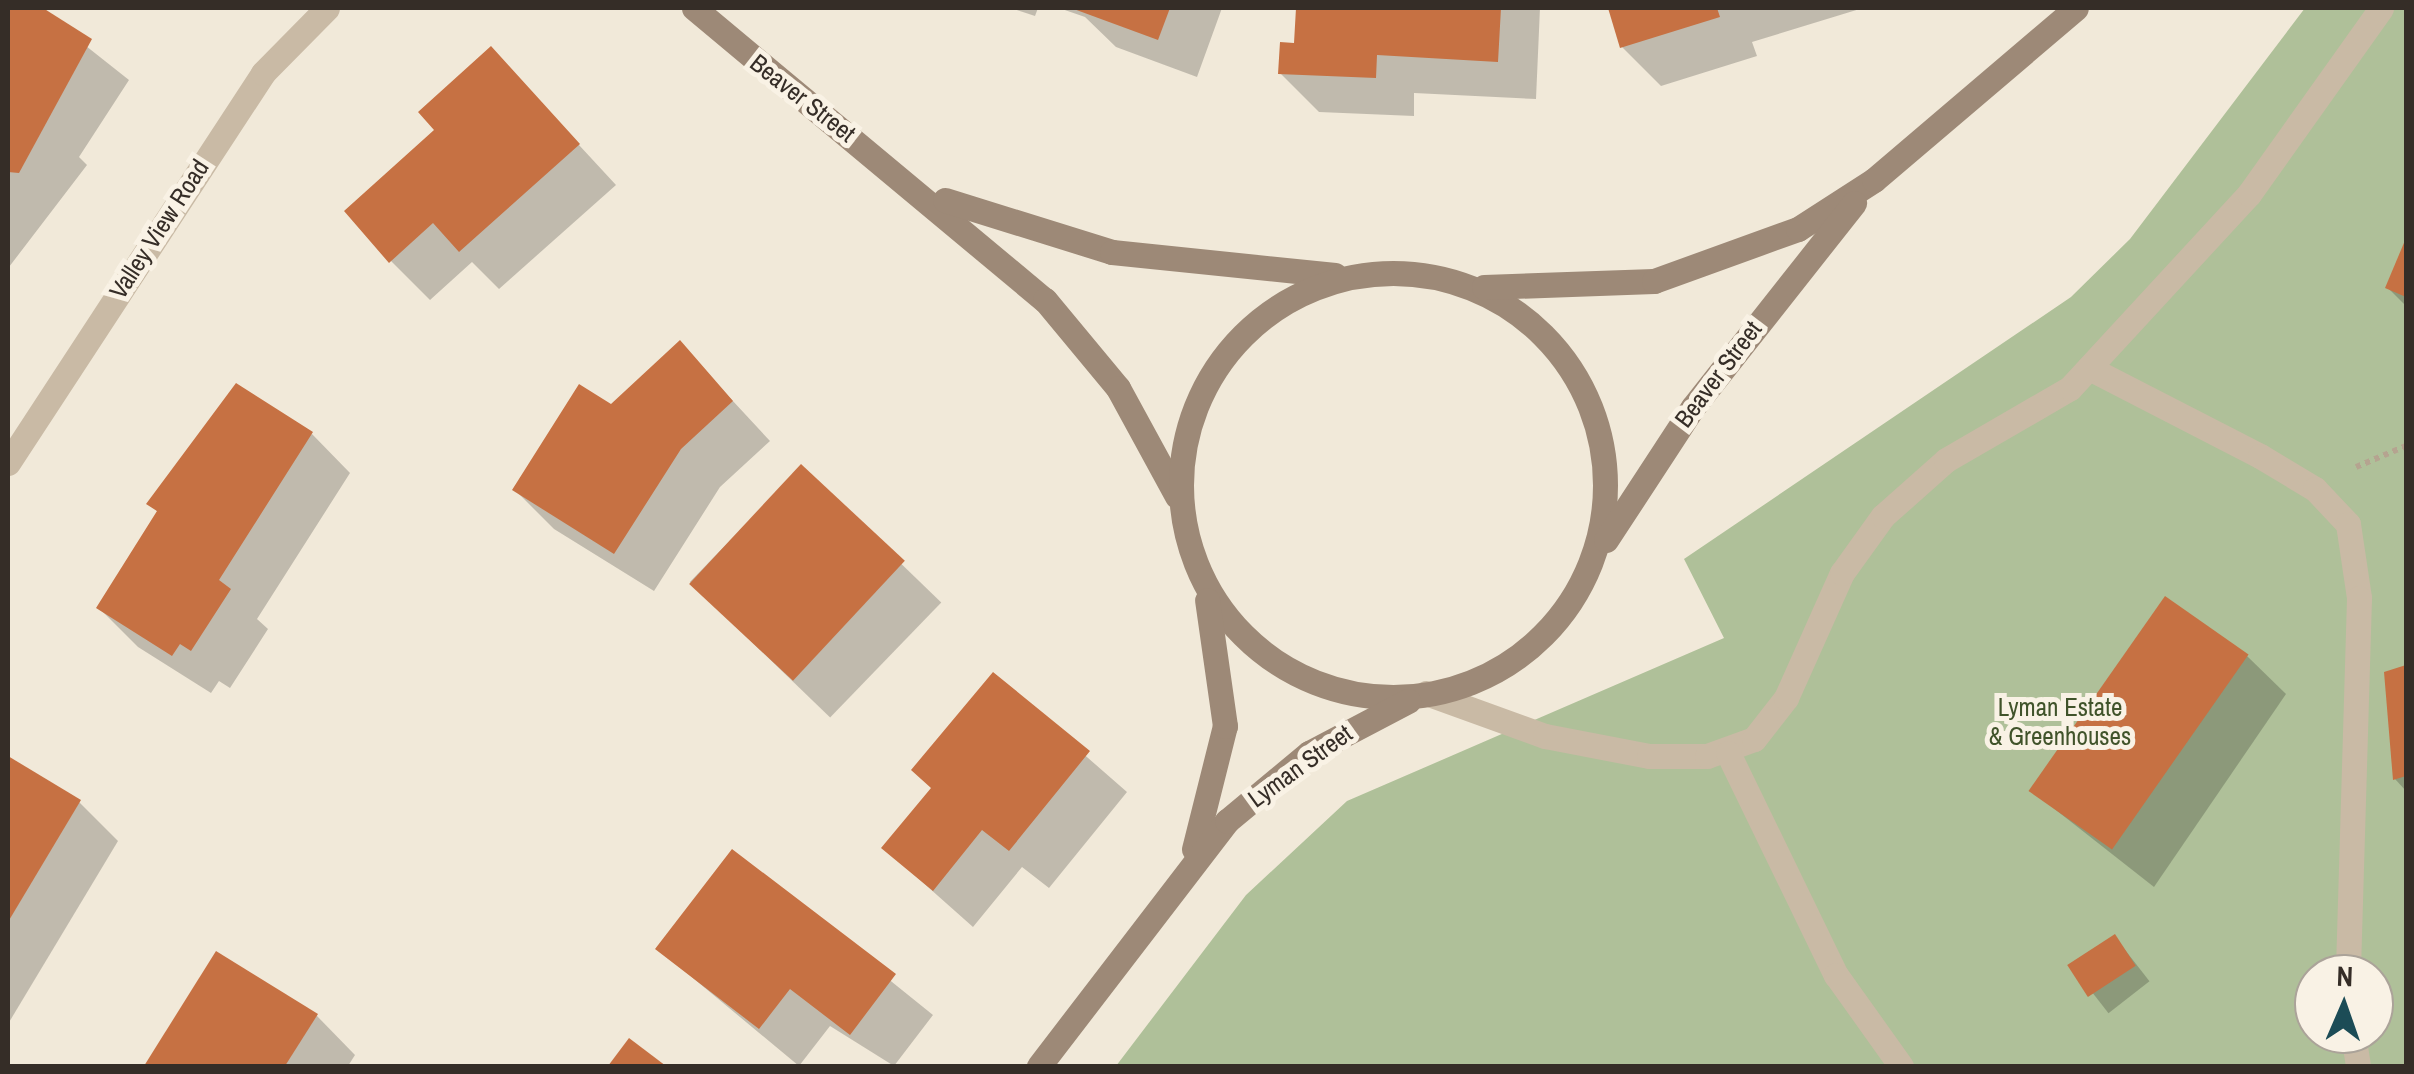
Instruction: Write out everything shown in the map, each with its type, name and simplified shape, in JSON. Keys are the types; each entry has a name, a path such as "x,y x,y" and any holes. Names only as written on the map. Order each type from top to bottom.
{"main road":[{"name":"Beaver Street","path":"694,8 915,184 1090,352 1143,427 1181,507"},
{"name":"Beaver Street","path":"915,184 1065,243 1250,272 1360,276 1515,291 1654,281 1798,229 1874,180 2076,8"},
{"name":"Beaver Street","path":"1426,693 1514,660 1583,583 1693,406 1874,180"},
{"path":"1181,507 1186,436 1213,370 1292,298 1360,276"},
{"path":"1459,284 1538,329 1590,404 1606,494 1583,583"},
{"name":"Lyman Street","path":"1181,507 1224,676 1224,726 1190,862"},
{"path":"1199,572 1235,628 1288,670 1350,693 1426,693"},
{"name":"Lyman Street","path":"1039,1066 1190,862 1309,753 1426,693"}],"street":[{"name":"Valley View Road","path":"8,463 264,72 326,8"},
{"path":"1426,693 1584,745 1680,758 1728,752 1772,721 1842,573 1883,516 1946,460 2046,404 2089,368 2249,194 2382,8"},
{"path":"2089,368 2274,464 2348,524 2359,598 2349,954"},
{"path":"1728,752 1836,975 1901,1066"}],"green space":[{"name":"Lyman Estate & Greenhouses","path":"2305,8 2406,8 2406,1066 1116,1066 1246,895 1347,801 1724,638 1684,559 2071,297 2130,239"}],"building":[{"path":"8,8 43,8 92,39 19,173 8,172"},
{"path":"1071,8 1170,8 1158,40"},
{"path":"1296,8 1501,8 1498,62 1377,55 1376,78 1278,74 1280,42 1294,43"},
{"path":"1608,8 1717,8 1720,17 1620,48"},
{"path":"491,46 580,144 459,252 433,223 389,263 344,211 434,130 418,112"},
{"path":"2406,238 2406,297 2385,288"},
{"path":"680,340 733,401 681,449 614,554 512,490 579,384 611,404"},
{"path":"236,383 313,432 219,580 231,589 191,651 180,644 172,656 96,608 157,511 146,504"},
{"path":"801,464 905,561 793,681 689,584"},
{"path":"2165,596 2249,655 2112,849 2028,791"},
{"path":"2406,665 2406,776 2393,780 2384,672"},
{"path":"993,672 1090,751 1009,851 982,830 933,891 881,848 931,788 911,770"},
{"path":"8,756 81,800 8,922"},
{"path":"732,849 896,974 850,1035 790,989 759,1029 655,949"},
{"path":"2115,934 2136,966 2088,997 2067,965"},
{"path":"216,951 318,1014 285,1066 144,1066"},
{"path":"629,1038 666,1066 608,1066"}]}
